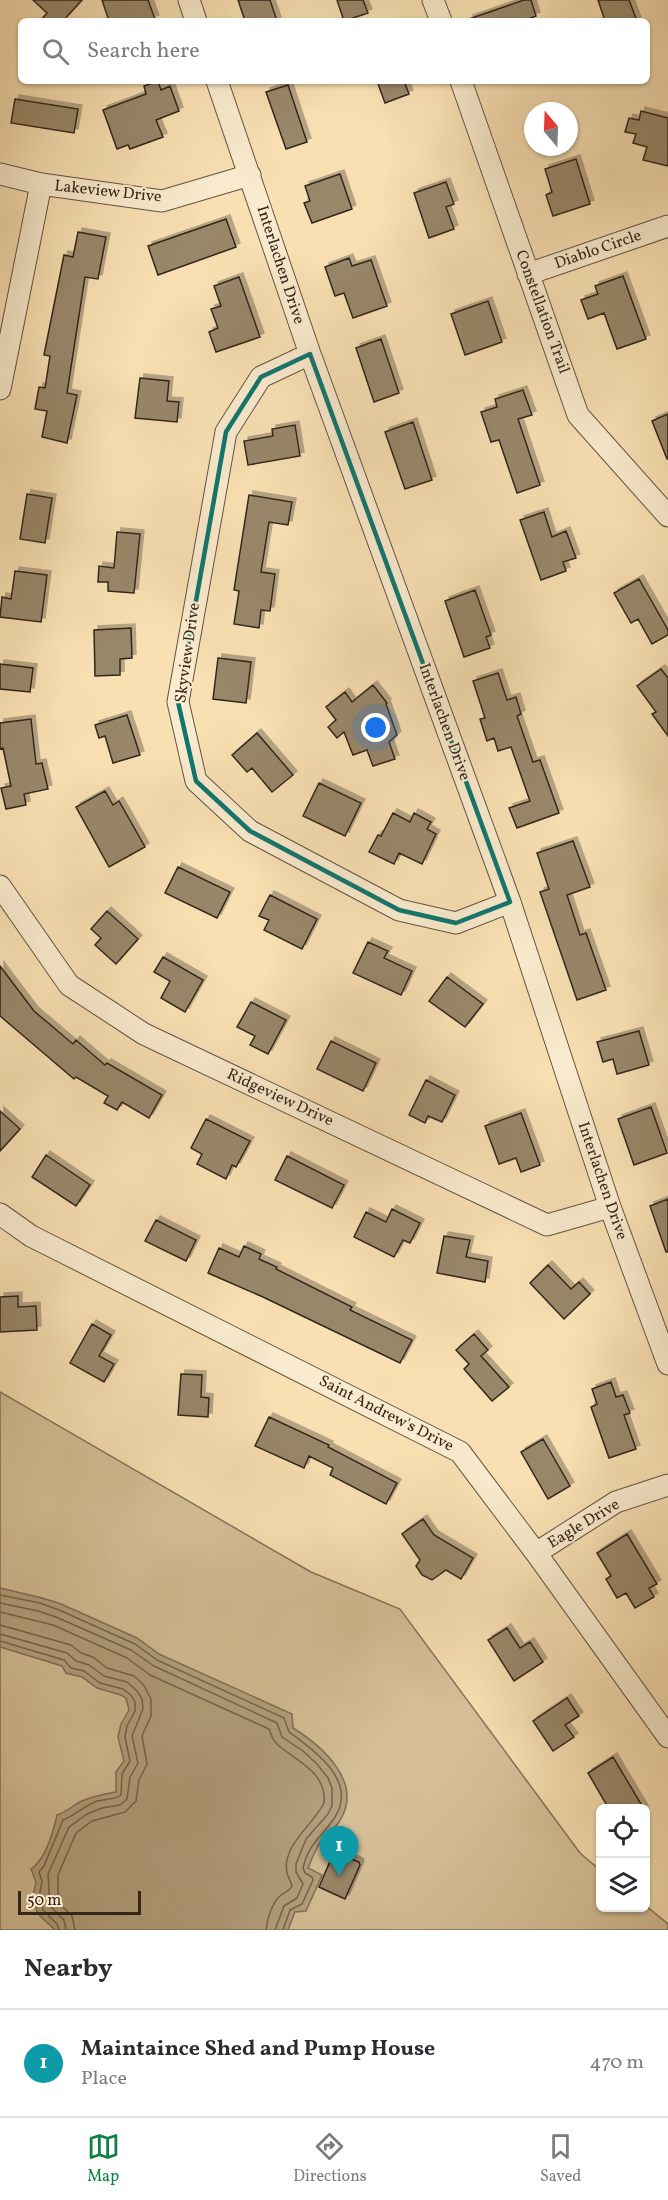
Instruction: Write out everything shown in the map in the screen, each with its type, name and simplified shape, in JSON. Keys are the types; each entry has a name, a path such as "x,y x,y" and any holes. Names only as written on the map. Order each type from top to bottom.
{"street":[{"path":"189,0 195,18"},
{"path":"433,0 440,18"},
{"name":"Interlachen Drive","path":"218,84 310,354 510,902 610,1207 668,1364"},
{"name":"Constellation Trail","path":"462,84 578,415 667,513"},
{"name":"Lakeview Drive","path":"0,174 41,184 162,201 250,175"},
{"path":"0,389 41,184"},
{"name":"Diablo Circle","path":"528,274 668,226"},
{"name":"Skyview Drive","path":"310,354 261,377 226,432 178,702 196,781 250,831 399,910 456,922 510,902"},
{"name":"Ridgeview Drive","path":"0,886 69,985 144,1034 547,1225 610,1207"},
{"name":"Saint Andrew's Drive","path":"0,1214 31,1236 460,1452 536,1553 668,1737"},
{"name":"Eagle Drive","path":"536,1553 616,1502 668,1485"}],"highlighted area":[{"path":"310,354 510,902 456,923 399,910 250,831 196,781 178,702 226,432 261,377"}],"shaded area":[{"path":"0,1392 311,1572 400,1609 580,1853 596,1867 596,1912 650,1912 650,1909 668,1924 668,1930 0,1930"}],"water":[{"path":"0,1588 61,1604 137,1638 159,1654 292,1714 293,1728 327,1755 344,1780 347,1793 346,1808 339,1822 315,1851 308,1868 322,1875 306,1911 295,1912 288,1930 55,1930 37,1913 34,1892 36,1882 31,1869 45,1852 57,1815 86,1799 116,1792 116,1772 124,1761 118,1737 121,1724 129,1710 126,1698 97,1688 82,1677 66,1673 62,1666 0,1647"}],"building":[{"path":"33,0 82,0 66,18 43,18 47,13"},
{"path":"102,0 148,0 155,18 108,18"},
{"path":"238,0 270,0 276,18 244,18"},
{"path":"337,0 363,0 368,13 353,18 343,18"},
{"path":"524,0 531,0 536,16 531,18 472,18"},
{"path":"598,0 629,0 636,18 604,18"},
{"path":"159,84 161,90 170,86 179,111 156,120 163,137 130,149 128,145 117,149 103,110 146,94 144,86"},
{"path":"378,84 405,84 409,94 385,103"},
{"path":"288,85 307,142 286,149 266,92"},
{"path":"15,99 78,109 74,133 11,123"},
{"path":"641,111 668,118 668,166 643,160 647,147 633,143 636,134 625,132 629,118 639,120"},
{"path":"576,159 590,204 553,216 546,195 552,192 545,169"},
{"path":"340,174 352,209 312,223 304,203 310,201 305,186"},
{"path":"446,182 454,204 446,207 454,229 429,238 414,193"},
{"path":"226,219 236,247 158,275 148,246"},
{"path":"78,232 106,237 98,279 85,277 67,393 77,395 67,443 42,437 47,411 35,409 39,387 45,388 50,356 44,355 64,255 73,257"},
{"path":"349,258 352,266 371,260 387,306 353,318 344,293 335,296 325,267"},
{"path":"623,276 646,339 617,349 604,313 588,319 581,300 598,294 595,286"},
{"path":"239,277 260,337 216,352 209,332 218,328 211,309 221,306 214,286"},
{"path":"488,301 502,342 465,355 451,314"},
{"path":"381,339 399,393 374,402 356,348"},
{"path":"140,378 169,381 167,401 179,402 177,422 135,418"},
{"path":"523,390 532,415 518,419 540,485 517,493 499,440 491,442 481,412 497,407 495,399"},
{"path":"668,414 668,459 667,459 652,421"},
{"path":"413,422 432,480 405,489 385,432"},
{"path":"295,425 300,456 248,465 244,441 273,436 272,429"},
{"path":"27,494 52,498 45,543 20,539"},
{"path":"249,495 292,502 288,525 269,522 261,572 275,574 270,611 261,610 259,628 234,624 239,591 234,590"},
{"path":"544,512 552,537 566,531 576,558 563,562 566,571 541,580 520,520"},
{"path":"117,532 140,534 134,593 108,591 108,582 98,582 99,566 114,568"},
{"path":"15,571 47,575 41,622 0,617 2,597 11,599"},
{"path":"639,579 668,630 668,635 652,644 638,619 631,623 614,593"},
{"path":"475,590 491,635 486,637 490,648 464,657 445,601"},
{"path":"131,628 132,658 120,659 120,675 95,676 94,630"},
{"path":"218,658 251,662 246,703 213,699"},
{"path":"0,664 33,668 30,692 0,689"},
{"path":"661,669 668,678 668,736 652,714 656,712 637,686"},
{"path":"498,673 507,700 516,697 521,714 517,716 533,762 540,760 559,813 517,828 509,808 530,801 511,747 498,751 494,738 487,741 480,719 485,718 473,681"},
{"path":"373,685 387,703 397,735 389,742 395,759 373,766 367,750 353,755 344,732 337,738 328,727 336,720 326,707 345,692 352,702"},
{"path":"127,715 140,755 113,763 105,736 99,738 95,725"},
{"path":"31,719 36,764 42,763 48,789 24,794 26,805 6,809 1,788 11,786 3,748 0,749 0,723"},
{"path":"257,733 293,775 272,792 252,768 247,772 232,755"},
{"path":"319,783 361,803 345,836 303,816"},
{"path":"105,791 113,805 119,801 145,847 109,867 76,807"},
{"path":"393,813 410,822 414,813 431,822 427,829 436,834 422,864 399,853 394,864 369,852 378,835 381,836"},
{"path":"573,841 590,887 567,895 580,935 586,933 606,990 577,1000 540,892 549,889 537,853"},
{"path":"178,867 230,892 217,918 165,893"},
{"path":"270,895 317,919 302,949 264,930 269,920 259,916"},
{"path":"107,911 138,939 116,964 95,945 101,938 91,929"},
{"path":"368,942 388,951 384,958 412,971 401,995 353,973"},
{"path":"163,957 203,980 185,1012 161,998 170,981 154,972"},
{"path":"0,966 34,1011 73,1044 76,1040 105,1065 107,1063 162,1095 149,1118 122,1102 117,1110 104,1103 108,1096 76,1077 74,1079 0,1016"},
{"path":"447,977 483,1004 465,1027 429,1001"},
{"path":"251,1002 286,1020 268,1054 250,1045 255,1036 237,1027"},
{"path":"639,1031 649,1065 617,1074 613,1059 603,1062 597,1042"},
{"path":"331,1041 376,1063 363,1091 317,1069"},
{"path":"426,1080 455,1095 442,1122 428,1116 425,1123 409,1115"},
{"path":"651,1107 667,1153 634,1165 618,1119"},
{"path":"0,1111 20,1129 0,1151"},
{"path":"521,1113 540,1165 521,1172 516,1158 499,1164 485,1126"},
{"path":"206,1119 250,1141 236,1167 232,1165 226,1179 197,1164 202,1154 191,1148"},
{"path":"46,1155 90,1185 76,1206 32,1177"},
{"path":"287,1156 344,1185 332,1208 275,1180"},
{"path":"668,1199 668,1252 666,1252 650,1206"},
{"path":"392,1209 420,1223 410,1243 403,1240 394,1257 354,1237 366,1212 386,1222"},
{"path":"156,1220 196,1240 186,1261 145,1241"},
{"path":"444,1236 470,1240 466,1257 488,1261 485,1282 437,1273"},
{"path":"244,1246 261,1254 259,1259 277,1267 276,1269 352,1307 350,1310 412,1340 400,1363 208,1273 219,1248 239,1257"},
{"path":"548,1265 571,1289 579,1282 590,1294 564,1319 530,1283"},
{"path":"18,1296 18,1307 36,1306 37,1330 0,1332 0,1297"},
{"path":"92,1324 111,1335 99,1356 114,1364 104,1382 70,1363"},
{"path":"474,1334 488,1350 481,1356 509,1387 492,1401 464,1369 469,1364 456,1350"},
{"path":"181,1374 202,1375 201,1397 209,1398 208,1417 178,1415"},
{"path":"611,1382 616,1397 623,1395 630,1413 624,1415 636,1449 609,1458 591,1407 597,1404 592,1389"},
{"path":"269,1417 329,1445 328,1447 397,1483 386,1504 330,1475 333,1468 309,1456 304,1468 255,1446"},
{"path":"543,1439 570,1486 548,1499 521,1452"},
{"path":"423,1519 434,1535 473,1558 461,1579 446,1570 432,1580 422,1575 416,1566 420,1560 402,1534"},
{"path":"627,1534 657,1584 649,1588 654,1597 635,1608 626,1593 617,1598 606,1579 611,1576 597,1553"},
{"path":"507,1628 520,1648 530,1642 543,1662 514,1681 488,1640"},
{"path":"567,1698 579,1716 565,1725 574,1737 553,1751 533,1721"},
{"path":"613,1757 641,1804 606,1804 588,1773"},
{"path":"334,1852 359,1862 360,1865 345,1899 319,1887"}],"place":[{"name":"Maintaince Shed and Pump House","path":"339,1876"}]}
